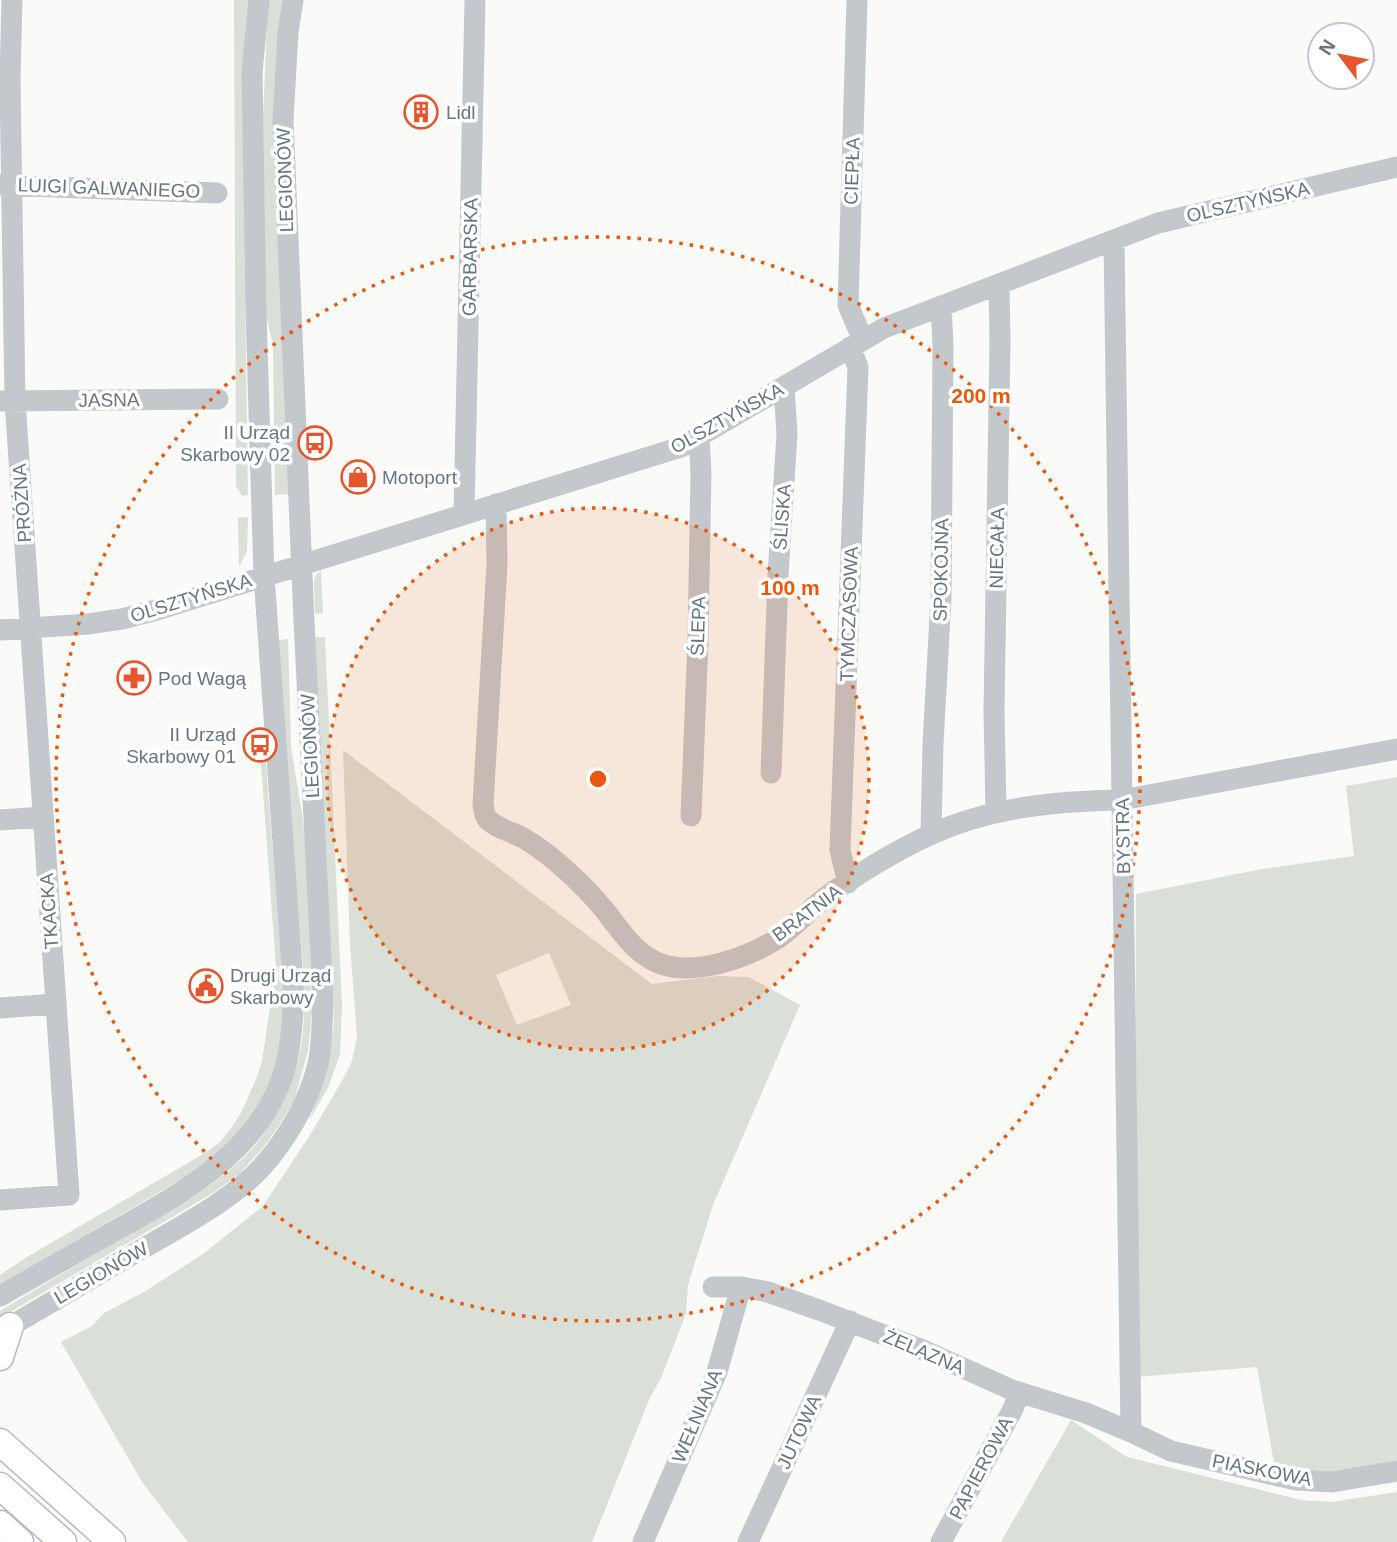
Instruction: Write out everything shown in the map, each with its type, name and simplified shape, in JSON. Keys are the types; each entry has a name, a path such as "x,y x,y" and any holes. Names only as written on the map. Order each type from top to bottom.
{"main road":[{"path":"0,1357 5,1329"},
{"path":"0,1442 112,1542"},
{"path":"0,1486 63,1542"},
{"path":"0,1524 20,1542"}],"street":[{"name":"PRÓŻNA","path":"12,0 6,185 7,401 30,628"},
{"name":"LEGIONÓW","path":"0,1296 164,1203 198,1182 229,1156 251,1133 271,1103 283,1076 291,1040 294,997 264,576 252,72 259,0"},
{"name":"LEGIONÓW","path":"5,1329 174,1230 246,1182 278,1148 305,1101 320,1054 323,1015 283,120 288,32 293,0"},
{"name":"GARBARSKA","path":"464,514 475,0"},
{"name":"CIEPŁA","path":"857,0 848,305 857,343"},
{"name":"OLSZTYŃSKA","path":"0,629 88,624 160,609 681,447 884,328 1158,223 1397,167"},
{"name":"LUIGI GALWANIEGO","path":"6,185 217,192"},
{"name":"BYSTRA","path":"1114,241 1131,1432"},
{"name":"NIECAŁA","path":"996,813 994,711 999,284"},
{"name":"SPOKOJNA","path":"931,834 941,598 941,306"},
{"name":"TYMCZASOWA","path":"848,883 840,850 857,343"},
{"name":"ŚLISKA","path":"771,773 778,575 787,434 784,387"},
{"name":"JASNA","path":"7,401 218,399"},
{"name":"ŚLEPA","path":"691,816 698,627 701,472 699,437"},
{"name":"BRATNIA","path":"496,504 497,564 483,804 485,815 494,824 526,840 568,872 600,905 628,941 645,956 661,964 680,968 713,965 744,956 778,938 828,895 874,866 931,834 983,815 1079,800 1122,800 1397,749"},
{"name":"TKACKA","path":"0,1200 69,1195 30,628"},
{"path":"0,820 43,817"},
{"path":"0,1007 55,1004"},
{"name":"ŻELAZNA","path":"713,1287 741,1287 768,1292 923,1350 1019,1392 1086,1413 1131,1432"},
{"name":"WEŁNIANA","path":"642,1542 717,1372 741,1287"},
{"name":"JUTOWA","path":"748,1542 850,1321"},
{"name":"PAPIEROWA","path":"941,1542 1013,1409 1019,1392"},
{"name":"PIASKOWA","path":"1131,1432 1171,1451 1296,1480 1332,1482 1397,1471"}],"shaded area":[{"path":"234,0 249,0 244,120 248,495 242,496 236,486"},
{"path":"268,0 284,0 276,65 273,131 291,494 275,495 273,345 266,314 263,119"},
{"path":"248,517 247,551 239,567 238,518"},
{"path":"321,570 323,613 315,614 314,581"},
{"path":"315,637 325,637 342,1004 340,1054 328,1088 310,1119 328,1061 334,1024"},
{"path":"288,639 291,747 308,866 312,1012 308,1051 294,1101 263,1148 239,1174 213,1193 0,1318 0,1311 180,1205 230,1170 262,1136 287,1090 301,1046 304,1006 275,641"},
{"path":"343,750 652,984 718,976 749,977 800,1005 713,1205 688,1285 686,1314 592,1542 188,1542 142,1482 61,1342 92,1326 104,1313 144,1292 203,1254 263,1206 310,1135 352,1061 357,1037 350,944","holes":["549,953 571,1005 517,1025 496,975"]},
{"path":"260,751 265,751 285,1009 279,1053 268,1089 248,1122 230,1144 192,1173 0,1285 0,1275 27,1257 205,1153 220,1142 242,1111 262,1061 276,967"},
{"path":"1397,777 1397,1461 1336,1472 1308,1471 1274,1463 1257,1367 1137,1377 1136,894 1257,870 1354,856 1346,786"},
{"path":"1071,1420 1127,1457 1301,1500 1332,1502 1397,1492 1397,1542 1001,1542"}],"place":[{"name":"Lidl","path":"421,112"},
{"name":"II Urząd Skarbowy 02","path":"315,443"},
{"name":"Motoport","path":"358,477"},
{"name":"Pod Wagą","path":"134,678"},
{"name":"II Urząd Skarbowy 01","path":"260,745"},
{"name":"Drugi Urząd Skarbowy","path":"206,986"}]}
